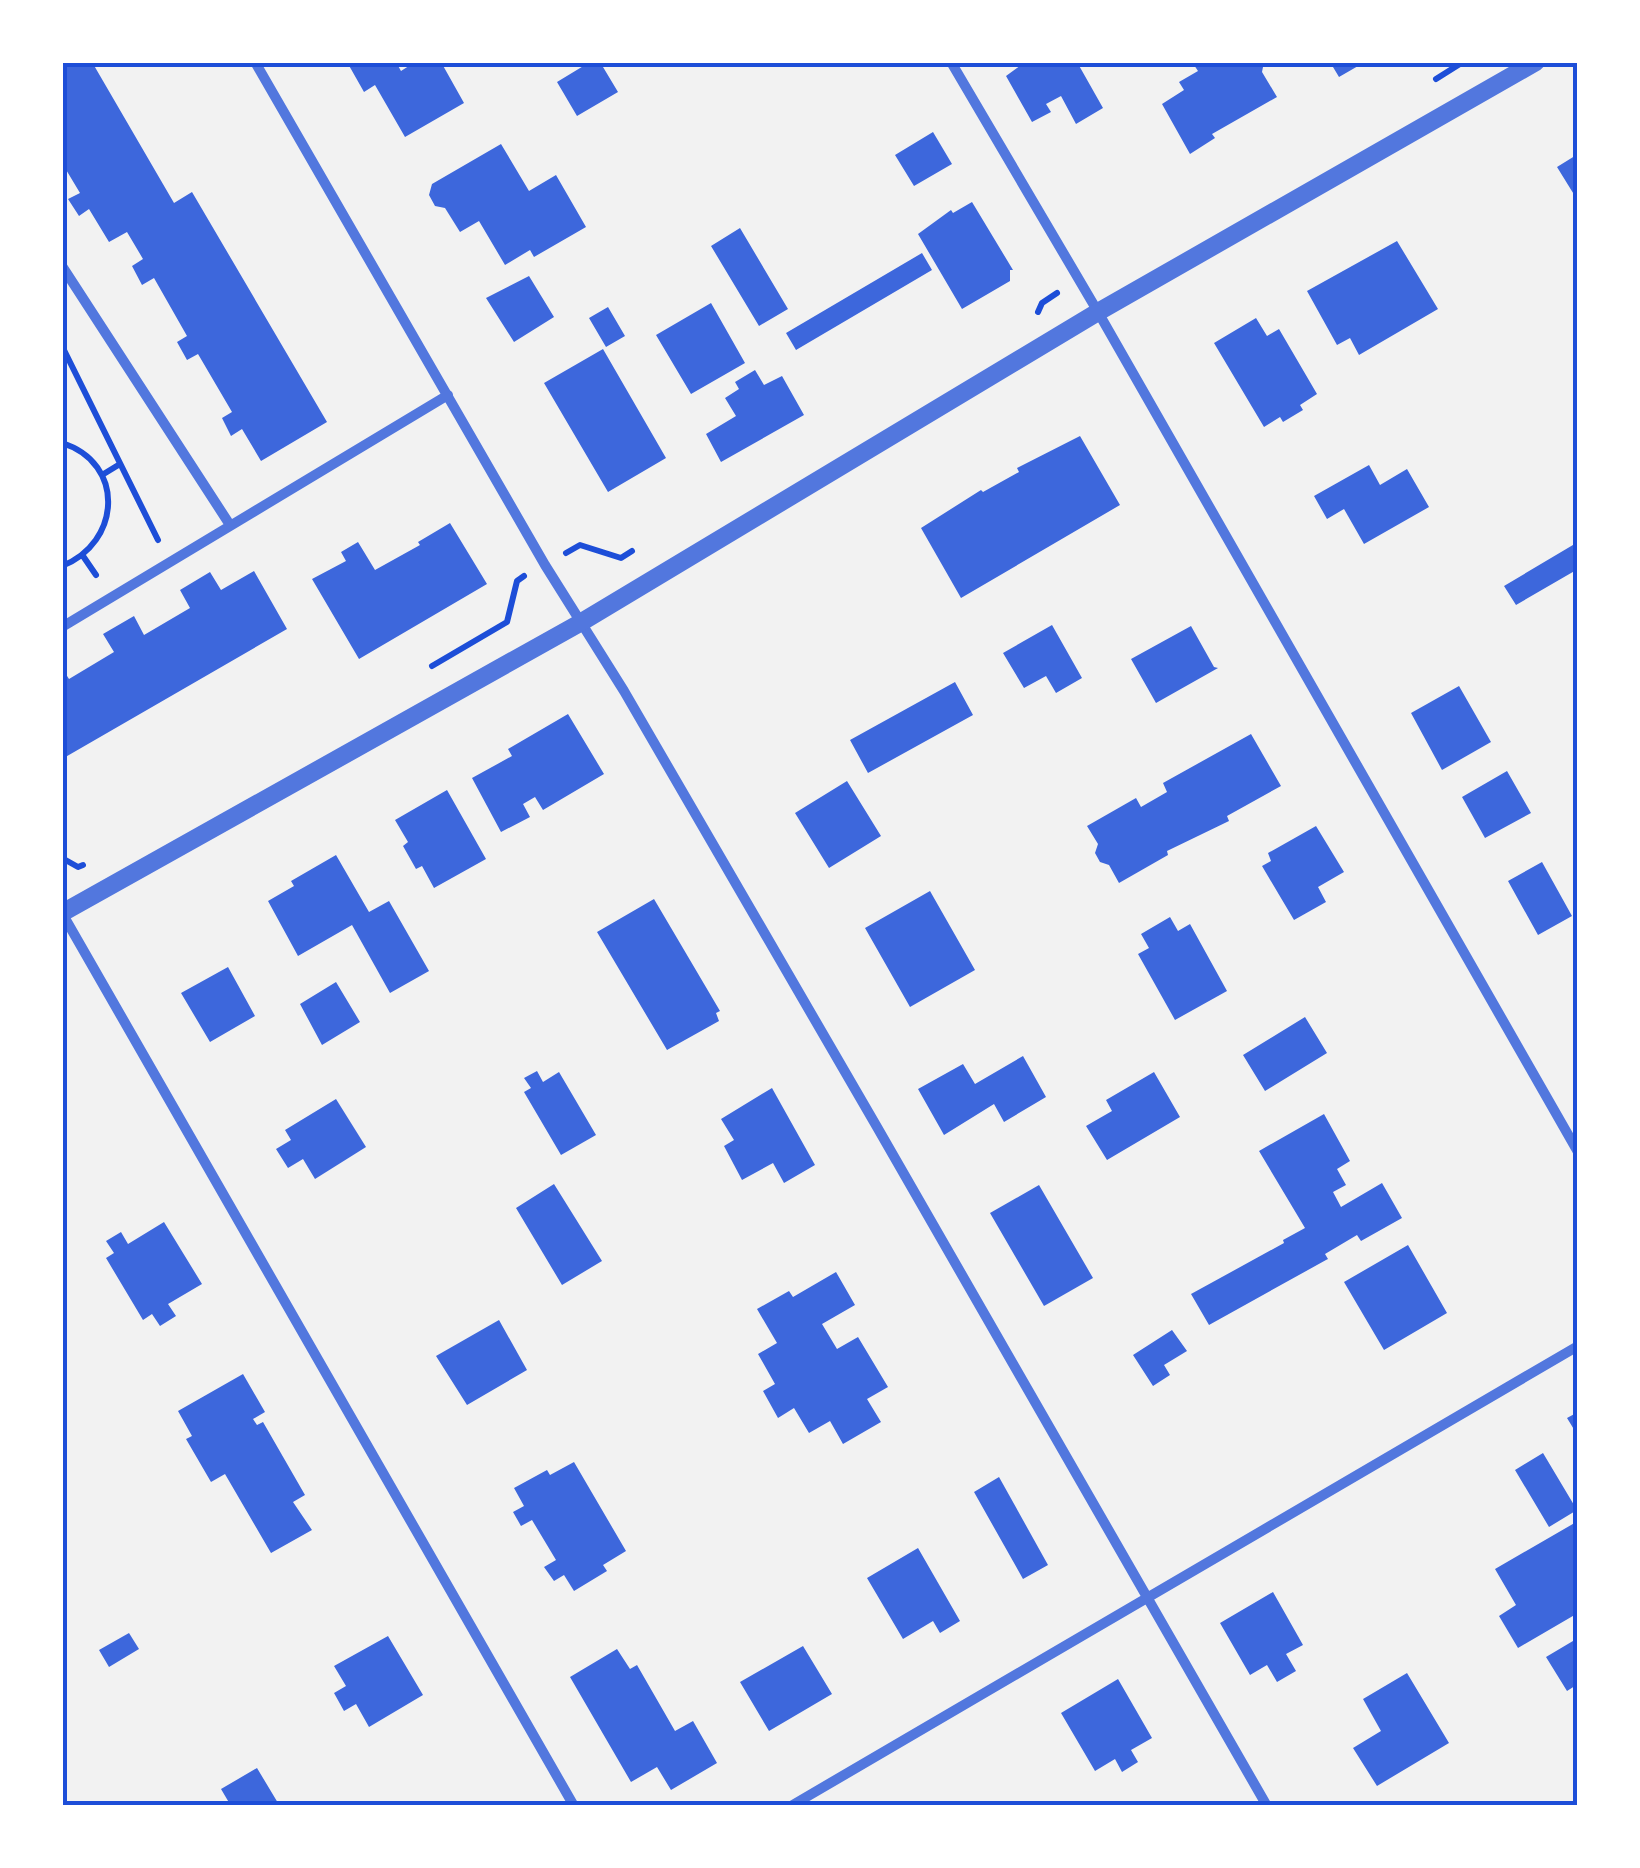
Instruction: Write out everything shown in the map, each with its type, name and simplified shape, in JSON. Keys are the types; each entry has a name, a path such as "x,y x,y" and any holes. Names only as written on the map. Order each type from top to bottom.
{"street":[{"path":"255,62 868,1110 1267,1806"},
{"path":"951,62 1578,1152"},
{"path":"574,1806 62,913 580,623 1098,312 1536,62"},
{"path":"62,266 230,525"},
{"path":"62,627 448,395"},
{"path":"791,1806 1578,1346"}],"path":[{"path":"62,346 170,564"},
{"path":"62,443 83,453 102,475 109,506 105,526 82,556 62,566"},
{"path":"102,475 120,464"}],"building":[{"path":"62,62 92,62 174,203 192,192 327,422 261,461 242,429 231,436 222,418 232,412 198,354 187,360 177,342 187,336 154,278 142,285 132,266 143,259 127,232 109,242 89,209 79,216 68,199 80,193 62,163"},
{"path":"347,62 396,62 401,71 415,62 441,62 464,103 405,137 375,85 364,92"},
{"path":"590,62 600,62 618,92 577,116 557,82"},
{"path":"1025,62 1077,62 1103,108 1076,124 1061,96 1046,104 1051,112 1032,122 1006,76"},
{"path":"1264,62 1262,72 1277,97 1212,134 1215,138 1190,154 1162,104 1184,90 1179,82 1198,71 1194,65"},
{"path":"1330,62 1365,62 1339,77"},
{"path":"933,132 952,164 914,186 895,155"},
{"path":"501,144 529,191 556,175 586,227 534,257 530,250 505,265 479,221 460,232 445,208 435,206 429,195 432,184"},
{"path":"1578,154 1578,201 1557,167"},
{"path":"972,202 1013,270 1010,281 962,309 918,234 951,210 953,213"},
{"path":"740,228 788,309 759,326 711,246"},
{"path":"1397,241 1438,309 1359,355 1350,338 1337,345 1307,291"},
{"path":"922,253 932,270 796,350 786,333"},
{"path":"529,276 554,317 514,342 486,298"},
{"path":"711,303 745,363 691,394 656,335"},
{"path":"608,307 625,336 606,347 589,318"},
{"path":"1256,318 1267,336 1279,329 1317,394 1300,405 1303,410 1283,422 1280,417 1264,427 1214,343"},
{"path":"603,349 666,458 608,492 544,383"},
{"path":"755,370 764,385 782,376 804,415 721,462 706,434 736,416 725,398 739,389 735,382"},
{"path":"1080,436 1120,505 961,598 921,528 981,490 1019,472 1017,468"},
{"path":"1369,465 1380,485 1407,469 1429,507 1364,544 1344,509 1327,519 1314,496"},
{"path":"450,523 487,584 359,659 312,579 346,561 341,552 358,542 375,570"},
{"path":"1578,542 1578,569 1516,605 1504,586"},
{"path":"254,571 287,629 62,759 62,668 69,679 114,652 103,634 134,616 144,635 190,608 180,590 210,572 221,590"},
{"path":"1052,625 1082,678 1056,693 1046,676 1024,688 1003,653"},
{"path":"1191,626 1218,668 1156,703 1131,659"},
{"path":"955,682 973,715 868,773 850,740"},
{"path":"1459,686 1491,742 1442,770 1411,713"},
{"path":"568,714 604,774 543,810 535,797 523,804 530,817 501,832 472,778 512,756 508,749"},
{"path":"1251,734 1281,786 1227,816 1229,821 1167,851 1168,855 1119,883 1109,865 1100,862 1095,853 1098,844 1087,826 1136,798 1141,807 1167,792 1163,783"},
{"path":"1507,771 1531,813 1485,838 1462,797"},
{"path":"847,781 881,836 829,868 795,813"},
{"path":"447,790 486,859 434,888 422,866 416,869 403,846 408,842 395,820"},
{"path":"1316,826 1344,872 1318,887 1326,902 1294,920 1262,866 1271,861 1268,853"},
{"path":"336,855 369,912 389,901 429,971 390,993 352,925 298,956 268,901 294,886 291,881"},
{"path":"1542,862 1572,916 1538,935 1508,881"},
{"path":"930,891 975,970 910,1007 865,928"},
{"path":"654,899 720,1011 716,1013 719,1021 667,1050 597,932"},
{"path":"1170,917 1178,931 1190,924 1227,991 1175,1020 1138,954 1149,948 1141,934"},
{"path":"228,967 255,1016 210,1042 181,993"},
{"path":"336,982 360,1022 322,1045 300,1004"},
{"path":"1305,1017 1327,1053 1265,1091 1243,1055"},
{"path":"1023,1056 1046,1097 1004,1122 994,1104 944,1135 918,1089 963,1064 975,1084"},
{"path":"537,1071 543,1082 559,1072 596,1135 561,1155 524,1092 531,1088 524,1078"},
{"path":"1154,1072 1180,1117 1107,1160 1086,1126 1112,1111 1106,1100"},
{"path":"772,1088 815,1165 784,1183 773,1163 742,1180 724,1146 734,1140 721,1119"},
{"path":"336,1099 366,1147 315,1179 303,1159 288,1168 276,1149 291,1140 285,1130"},
{"path":"1324,1114 1350,1161 1337,1169 1346,1185 1333,1192 1341,1207 1382,1183 1402,1218 1361,1241 1357,1235 1325,1254 1328,1259 1209,1325 1191,1294 1305,1228 1259,1151"},
{"path":"554,1184 602,1261 562,1285 516,1208"},
{"path":"1039,1185 1093,1278 1044,1306 990,1213"},
{"path":"164,1222 202,1284 168,1304 176,1316 160,1326 152,1314 143,1320 106,1258 114,1253 106,1241 121,1232 128,1244"},
{"path":"1408,1245 1447,1313 1384,1350 1344,1282"},
{"path":"836,1272 855,1305 822,1324 837,1349 858,1337 888,1387 867,1399 881,1422 843,1444 830,1421 809,1433 794,1408 778,1418 763,1391 775,1384 758,1354 777,1343 757,1309 789,1291 793,1297"},
{"path":"499,1320 527,1370 467,1405 436,1356"},
{"path":"1172,1330 1187,1351 1164,1365 1170,1375 1153,1386 1133,1355"},
{"path":"243,1374 265,1412 253,1419 257,1425 263,1422 305,1495 293,1502 312,1530 271,1553 225,1474 211,1482 186,1439 192,1436 178,1411"},
{"path":"1578,1412 1578,1436 1567,1418"},
{"path":"1543,1453 1577,1510 1549,1527 1515,1470"},
{"path":"574,1462 626,1551 603,1565 607,1571 574,1591 564,1575 554,1581 544,1567 556,1560 532,1520 521,1526 513,1512 524,1506 514,1488 547,1470 550,1475"},
{"path":"999,1477 1048,1565 1023,1579 974,1492"},
{"path":"1578,1521 1578,1613 1518,1648 1499,1616 1516,1605 1495,1569"},
{"path":"918,1548 960,1621 940,1633 933,1621 903,1639 867,1578"},
{"path":"1273,1592 1303,1645 1286,1654 1296,1671 1277,1682 1267,1665 1250,1675 1220,1623"},
{"path":"129,1633 139,1649 109,1667 99,1650"},
{"path":"388,1636 423,1695 369,1727 356,1704 344,1711 334,1693 346,1686 334,1666"},
{"path":"1578,1638 1578,1684 1567,1691 1546,1657"},
{"path":"803,1646 832,1694 769,1731 740,1682"},
{"path":"617,1649 630,1669 637,1665 675,1731 693,1721 717,1763 671,1790 657,1767 631,1782 570,1677"},
{"path":"1407,1673 1449,1743 1377,1786 1353,1748 1381,1731 1363,1699"},
{"path":"1118,1679 1152,1738 1131,1750 1138,1762 1122,1772 1115,1759 1095,1771 1061,1713"},
{"path":"257,1768 278,1803 231,1806 221,1789"}]}
